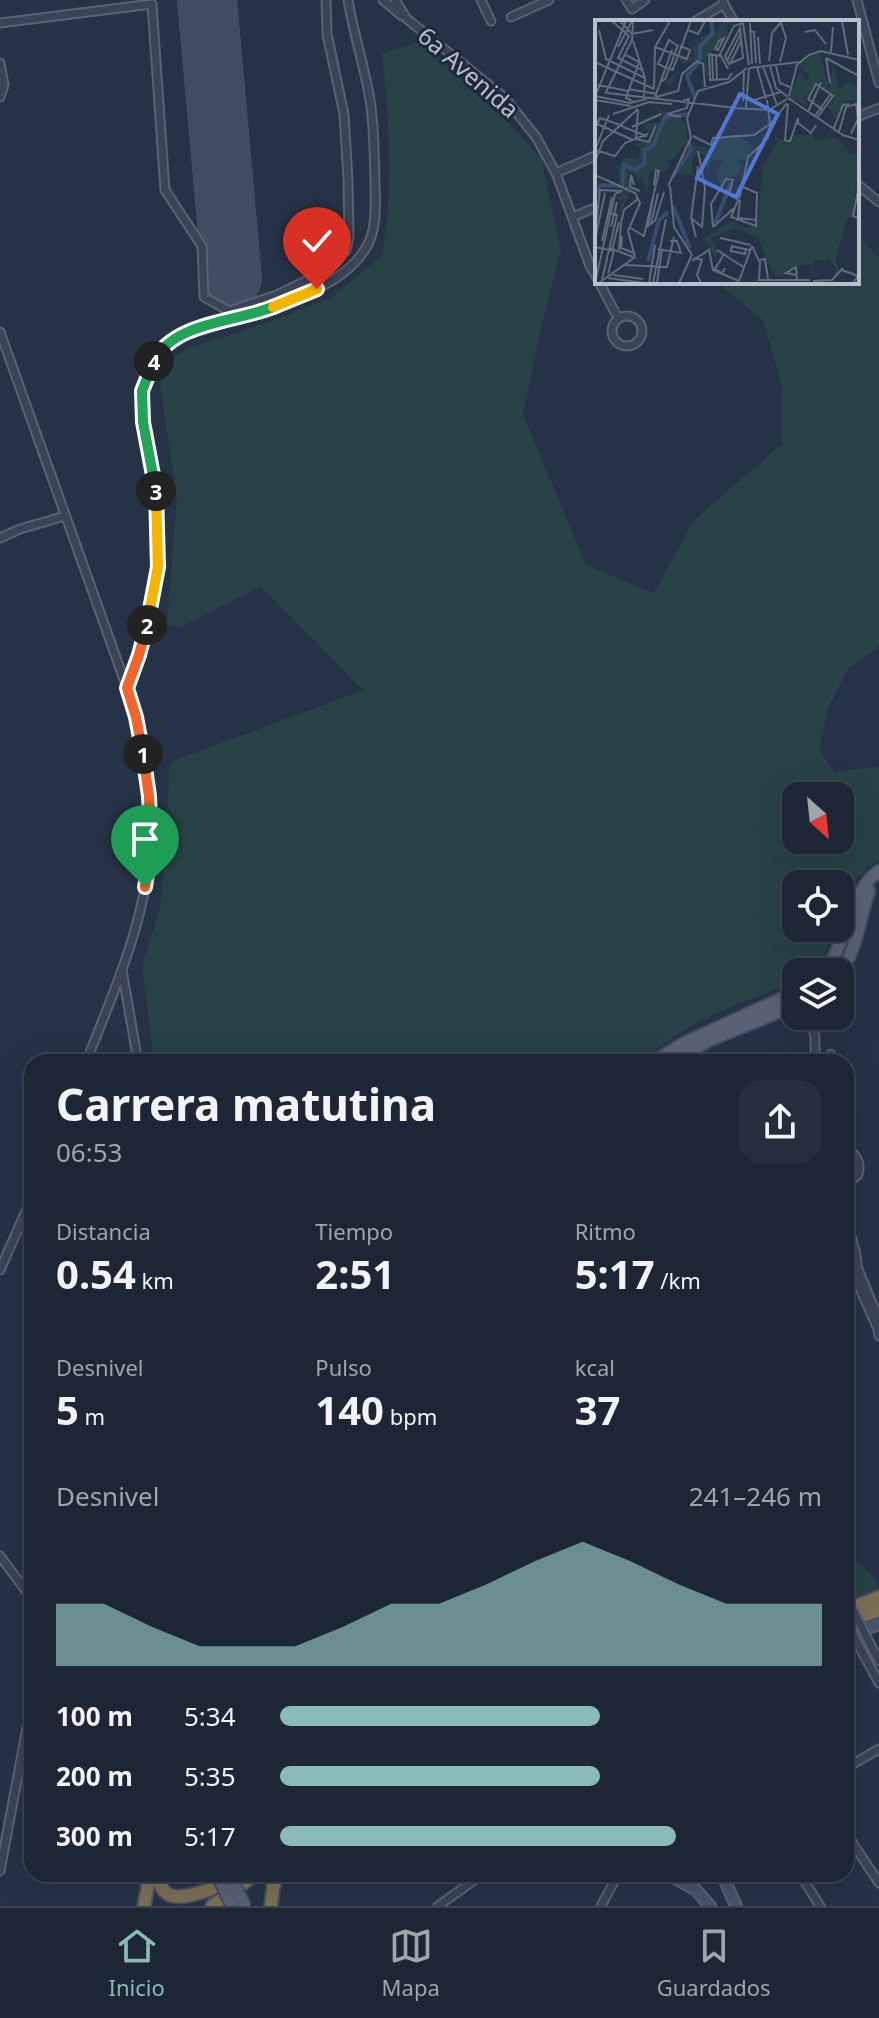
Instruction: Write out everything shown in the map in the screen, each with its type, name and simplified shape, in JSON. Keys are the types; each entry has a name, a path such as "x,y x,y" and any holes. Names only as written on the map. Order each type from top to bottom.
{"highway":[{"path":"854,1607 879,1597"},
{"path":"854,1619 879,1610"},
{"path":"144,1906 148,1882"},
{"path":"160,1882 163,1895 168,1898 182,1899 212,1889"},
{"path":"192,1906 221,1882"},
{"path":"212,1906 245,1882"},
{"path":"271,1906 275,1882"}],"main road":[{"path":"833,958 866,882 879,871"},
{"path":"849,958 856,942 867,896 872,884 879,878"},
{"path":"666,1054 782,998"},
{"path":"684,1054 782,1011"},
{"path":"854,1633 879,1624"},
{"path":"221,1882 232,1906"},
{"path":"234,1882 245,1906"},
{"path":"685,1882 710,1906"},
{"path":"726,1882 736,1906"}],"street":[{"path":"0,23 152,4 165,190 202,246 204,297 229,311 277,295 312,278 346,251 349,238 344,114 327,34 326,0"},
{"path":"127,688 151,612 158,567 157,495 143,422 142,391 157,354 170,340 191,331 266,310 317,289 363,254 372,234 375,211 369,92 348,0"},
{"path":"383,0 407,19"},
{"name":"6a Avenida","path":"395,0 407,19 505,98 536,137 556,173 595,275"},
{"path":"481,0 491,21"},
{"path":"511,17 549,0"},
{"path":"626,0 632,9 645,0"},
{"path":"868,0 858,2 879,83"},
{"path":"697,20 723,2 733,20"},
{"path":"0,63 4,85 0,97"},
{"path":"859,116 879,108"},
{"path":"556,173 595,156"},
{"path":"859,186 879,202"},
{"path":"572,217 595,208"},
{"name":"6a Avenida","path":"600,284 618,318"},
{"path":"628,316 641,325 641,336 634,345 627,347 614,341 611,329 618,318 628,316"},
{"path":"0,332 127,688 136,717 149,796 151,849 141,907 134,935 89,1054"},
{"path":"0,538 65,516"},
{"path":"122,968 137,1054"},
{"path":"814,1030 815,1054"},
{"path":"854,1154 859,1164 858,1175 854,1179"},
{"path":"0,1270 24,1215"},
{"path":"17,1230 24,1225"},
{"path":"854,1255 879,1328"},
{"path":"854,1275 879,1328"},
{"path":"0,1556 24,1588"},
{"path":"854,1612 879,1661"},
{"path":"854,1637 879,1683"},
{"path":"0,1871 24,1743"},
{"path":"854,1763 879,1749"},
{"path":"854,1845 879,1883"},
{"path":"438,1906 472,1882"},
{"path":"601,1906 614,1882"},
{"path":"805,1882 820,1906"}],"green space":[{"path":"423,41 541,158 561,250 523,414 586,565 654,593 693,521 782,444 782,387 763,320 722,287 723,284 859,284 859,235 879,258 879,646 848,669 828,708 819,750 835,772 879,766 879,861 854,881 854,870 782,870 782,942 830,942 822,958 782,958 782,987 699,1021 651,1054 153,1054 142,966 161,904 170,762 363,690 261,587 182,627 167,624 177,499 160,385 169,360 186,349 332,297 382,255 388,205 389,154 382,53"},
{"path":"854,1561 872,1576 879,1595 858,1602 854,1595"}],"runway":[{"path":"207,0 232,278"}],"route":[{"path":"145,887 151,849 149,796 136,717 127,688 151,612 158,567 157,495 143,422 142,391 157,354 170,340 266,310 317,289"}]}
